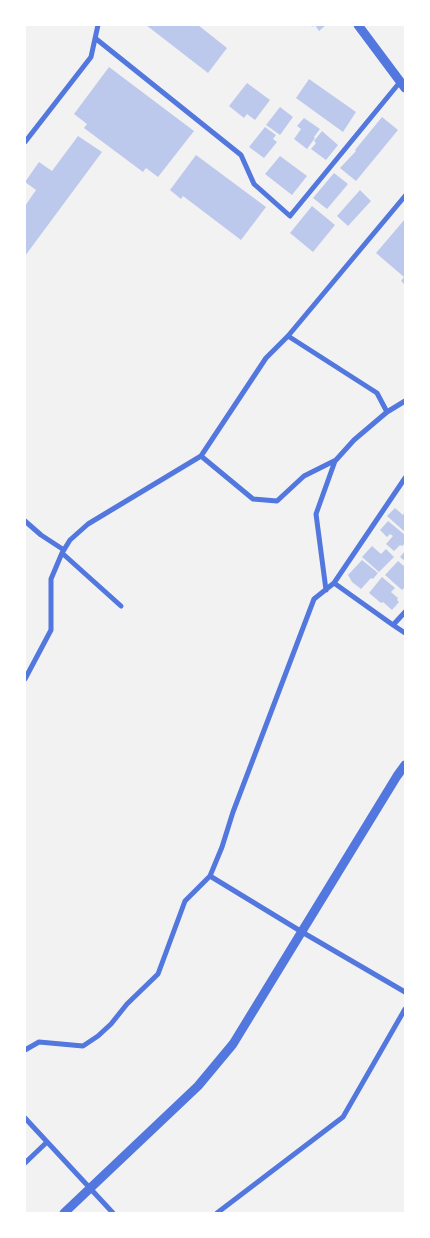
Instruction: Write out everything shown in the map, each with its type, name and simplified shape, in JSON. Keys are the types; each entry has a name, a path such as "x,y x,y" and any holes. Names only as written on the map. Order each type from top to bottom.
{"street":[{"path":"25,142 91,57 98,25"},
{"path":"95,38 240,155 254,184 290,216 403,85 358,25"},
{"path":"25,679 51,630 51,579 63,551 74,535 88,524 201,456 266,358 288,336 405,196"},
{"path":"288,336 377,393 387,412"},
{"path":"201,456 253,499 277,501 304,476 336,460 354,440 387,412 405,401"},
{"path":"326,590 316,514 336,460"},
{"path":"25,1050 39,1042 83,1046 111,1024 127,1004 158,974 186,901 210,876 314,599 334,583 405,478"},
{"path":"25,521 63,551 121,606"},
{"path":"334,583 405,634"},
{"path":"393,625 405,612"},
{"path":"64,1213 198,1086 233,1044 405,765"},
{"path":"210,876 405,992"},
{"path":"217,1213 343,1117 405,1009"},
{"path":"25,1118 114,1213"},
{"path":"25,1163 47,1142"}],"building":[{"path":"146,25 198,25 227,48 208,73"},
{"path":"315,25 326,25 319,31"},
{"path":"109,67 194,131 158,177 146,168 143,172 84,128 87,124 74,114"},
{"path":"309,79 356,112 343,132 296,98"},
{"path":"247,83 270,100 255,120 247,114 244,118 229,106"},
{"path":"280,107 293,117 280,135 266,125"},
{"path":"382,117 398,130 356,181 340,168 356,151"},
{"path":"304,118 320,129 307,149 294,139 301,129 297,126"},
{"path":"265,127 276,135 273,139 277,142 264,158 249,147"},
{"path":"322,131 338,145 326,160 311,149 316,143 314,141"},
{"path":"78,136 102,152 25,256 25,206 36,190 25,182 39,162 52,171"},
{"path":"196,155 266,207 241,240 183,196 181,199 170,190"},
{"path":"280,156 307,176 292,195 265,174"},
{"path":"334,173 348,184 327,209 313,198"},
{"path":"360,190 371,201 348,226 337,216"},
{"path":"312,206 335,225 313,252 290,233"},
{"path":"405,219 405,285 401,281 404,277 376,253"},
{"path":"395,508 403,515 405,512 405,532 387,516"},
{"path":"388,521 405,535 405,543 394,551 386,544 393,536 390,534 387,537 380,530"},
{"path":"372,546 381,554 386,549 394,557 379,572 362,557"},
{"path":"405,551 405,561 400,557"},
{"path":"362,560 378,573 361,589 352,582 348,575"},
{"path":"398,561 405,567 405,587 402,590 385,575"},
{"path":"382,577 395,588 391,592 398,598 399,602 392,610 369,593"}]}
